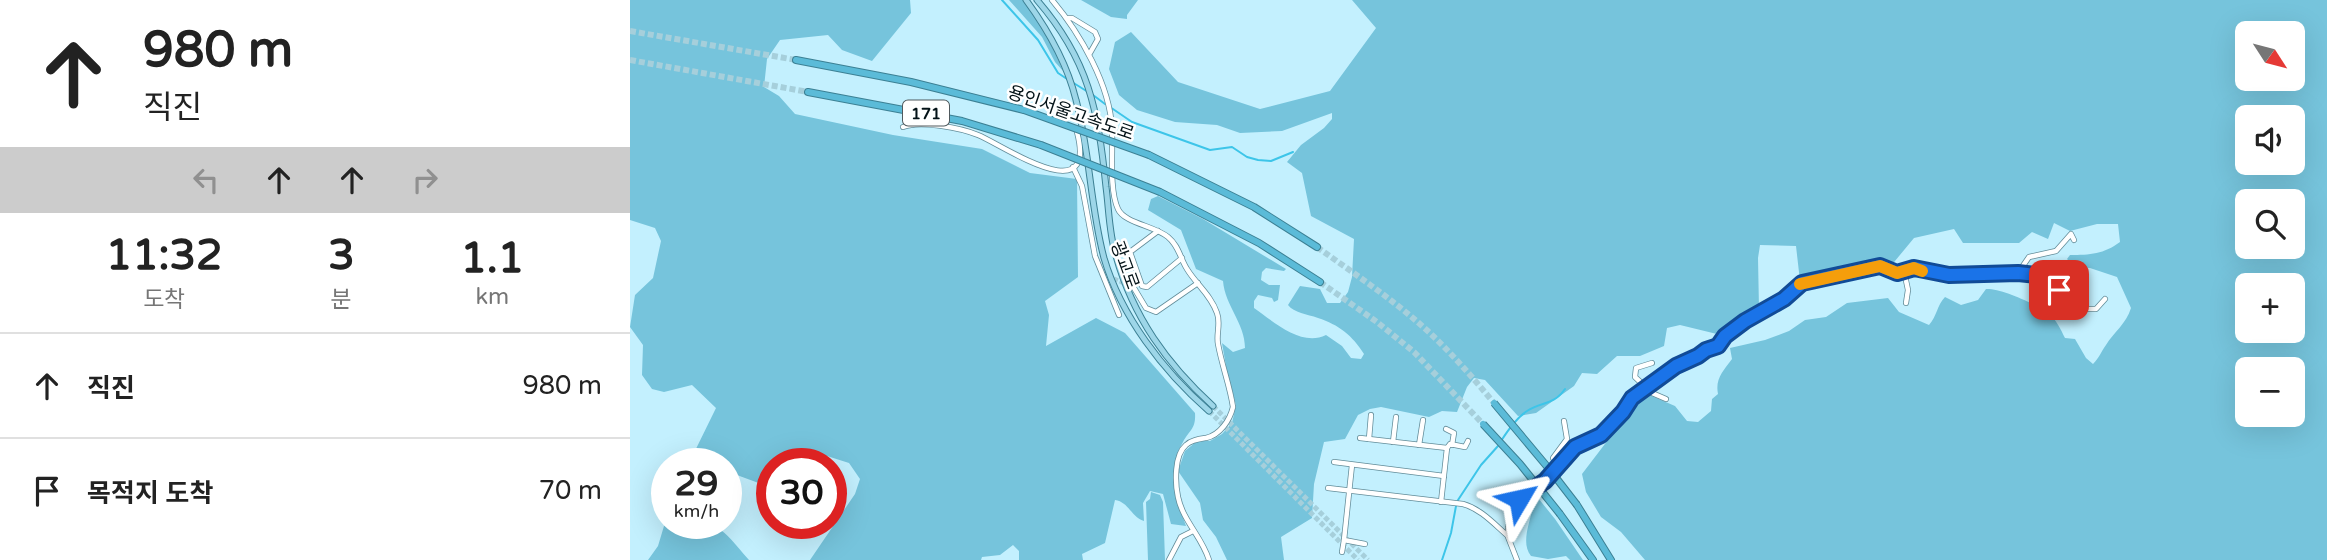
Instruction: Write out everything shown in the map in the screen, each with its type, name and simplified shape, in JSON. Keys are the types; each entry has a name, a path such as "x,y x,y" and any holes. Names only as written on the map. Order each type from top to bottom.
{"highway":[{"name":"용인서울고속도로","path":"796,60 956,92 1024,110 1149,155 1254,207 1317,247"},
{"name":"171","path":"808,92 962,121 1041,145 1160,192 1259,243 1320,282"},
{"path":"1493,403 1577,505 1612,560"},
{"path":"1483,424 1520,464 1591,558"}],"main road":[{"name":"광교로","path":"1026,0 1048,32 1067,71 1077,101 1099,234 1105,260 1117,290 1159,358 1211,408 1155,343 1126,289 1112,241 1094,104 1082,71 1063,34 1037,0"}],"street":[{"path":"1052,0 1068,19 1090,54 1103,89 1110,115 1111,158 1117,208 1127,219 1158,230 1171,240 1186,268 1217,313 1217,342 1233,407 1231,416 1213,436 1185,445 1179,458 1177,479 1180,504 1209,560"},
{"path":"1068,19 1078,21 1098,35 1090,54"},
{"path":"903,127 921,125 960,129 988,139 1049,170 1061,171 1073,167 1080,151 1077,132"},
{"path":"1073,167 1082,186 1095,256 1119,315"},
{"path":"1158,230 1130,252 1142,286 1147,287 1182,258"},
{"path":"2020,273 2029,257 2056,251 2070,234 2074,240"},
{"path":"1508,537 1511,519 1519,499 1545,481 1575,447 1601,435 1632,398 1684,361 1718,346 1725,336 1745,321 1784,299 1802,283 1880,266 1897,273 1914,268 1949,275 2020,273 2046,276 2064,301 2080,309 2096,309 2105,299"},
{"path":"1904,271 1908,290 1906,303"},
{"path":"1134,288 1146,308 1156,312 1198,283"},
{"path":"1652,363 1634,370 1634,377 1652,393 1666,399"},
{"path":"1369,439 1371,415"},
{"path":"1393,442 1396,417"},
{"path":"1419,445 1423,420"},
{"path":"1559,467 1553,458 1567,439 1564,421"},
{"path":"1441,502 1449,446 1454,433 1447,429"},
{"path":"1360,438 1465,447 1468,441"},
{"path":"1334,462 1444,476"},
{"path":"1342,552 1352,465"},
{"path":"1328,488 1473,507 1508,537 1517,560"},
{"path":"1169,560 1181,537 1193,531"},
{"path":"1344,540 1365,544"}],"shaded area":[{"path":"630,0 910,0 911,13 872,61 842,50 828,35 780,40 767,59 764,87 779,96 795,114 893,135 982,149 1030,173 1077,179 1078,277 1045,301 1049,315 1046,346 1096,318 1125,333 1195,413 1193,426 1178,452 1174,473 1176,495 1186,526 1171,524 1163,494 1150,491 1143,503 1144,521 1120,501 1115,500 1105,543 1082,554 1083,560 1019,560 1019,551 1013,545 1000,555 982,557 981,560 810,560 824,539 847,539 847,506 860,479 847,462 847,448 756,448 756,482 742,477 742,448 696,448 716,408 692,385 664,392 652,389 642,375 643,345 630,327 635,295 653,278 661,241 655,228 630,220"},
{"path":"1009,0 1023,0 1046,34 1063,71 1042,37"},
{"path":"1081,0 1138,0 1127,19 1111,17"},
{"path":"1352,0 2327,0 2327,560 1645,560 1621,532 1601,517 1586,492 1582,474 1640,398 1647,394 1675,406 1687,421 1698,422 1711,411 1712,399 1718,394 1719,379 1732,359 1730,348 1765,340 1789,331 1805,320 1826,317 1847,303 1888,298 1899,312 1929,325 1945,297 1961,305 1978,300 1986,289 1992,289 2027,301 2049,314 2065,338 2075,339 2086,358 2093,364 2131,308 2117,277 2090,268 2075,267 2067,259 2070,255 2102,251 2120,242 2118,224 2097,224 2070,231 2054,223 2048,239 2032,232 2019,243 1963,243 1954,229 1914,238 1890,267 1877,264 1800,281 1796,246 1760,245 1759,309 1721,335 1680,325 1667,328 1664,346 1640,356 1617,356 1597,374 1582,373 1574,386 1536,413 1518,416 1485,380 1474,378 1467,387 1457,412 1442,411 1429,417 1381,407 1358,415 1345,439 1324,442 1314,484 1312,518 1281,537 1284,560 1227,560 1216,537 1203,520 1200,503 1178,471 1185,451 1197,441 1210,441 1222,434 1232,423 1236,405 1222,343 1233,352 1245,348 1242,330 1227,298 1223,281 1196,269 1181,230 1148,210 1151,199 1158,196 1203,219 1286,269 1266,268 1262,272 1261,280 1269,285 1280,285 1278,300 1274,302 1272,298 1258,295 1254,308 1279,326 1298,335 1317,338 1326,335 1342,346 1351,358 1361,359 1364,354 1355,341 1339,327 1297,312 1288,305 1300,286 1320,289 1327,303 1340,303 1348,292 1352,277 1354,239 1311,216 1302,173 1287,162 1301,145 1324,128 1332,119 1332,113 1282,131 1240,133 1217,125 1175,122 1137,110 1119,95 1109,69 1115,42 1131,32 1178,82 1260,109 1330,91 1376,28"},
{"path":"1151,492 1160,495 1163,502 1165,560 1148,560 1146,502 1150,499"},
{"path":"1534,493 1583,560 1570,560 1566,556 1548,559 1531,556 1526,536 1534,499 1529,495"},
{"path":"660,539 731,539 749,560 648,560"}],"waterway":[{"path":"1002,0 1038,40 1058,73 1067,79"},
{"path":"1072,82 1088,92"},
{"path":"1093,95 1105,104"},
{"path":"1110,107 1132,122 1210,150 1232,147 1247,157 1271,161 1293,152"},
{"path":"1501,441 1512,424 1523,414 1552,401 1565,389"},
{"path":"1458,500 1481,465 1498,446"},
{"path":"1442,560 1456,506"}],"tunnel":[{"path":"630,31 796,60"},
{"path":"630,60 808,92"},
{"path":"1317,247 1419,323 1456,359 1494,403"},
{"path":"1102,273 1134,288"},
{"path":"1320,282 1414,352 1483,424"},
{"path":"1213,406 1368,560"},
{"path":"1209,411 1358,560"}],"slow traffic":[{"path":"1800,284 1880,266 1897,273 1914,268 1922,271"}],"route":[{"path":"1519,499 1545,481 1575,447 1601,435 1632,398 1684,361 1718,346 1725,336 1784,299 1802,283 1880,266 1897,273 1914,268 1949,275 2018,273 2046,276 2059,290"}]}
